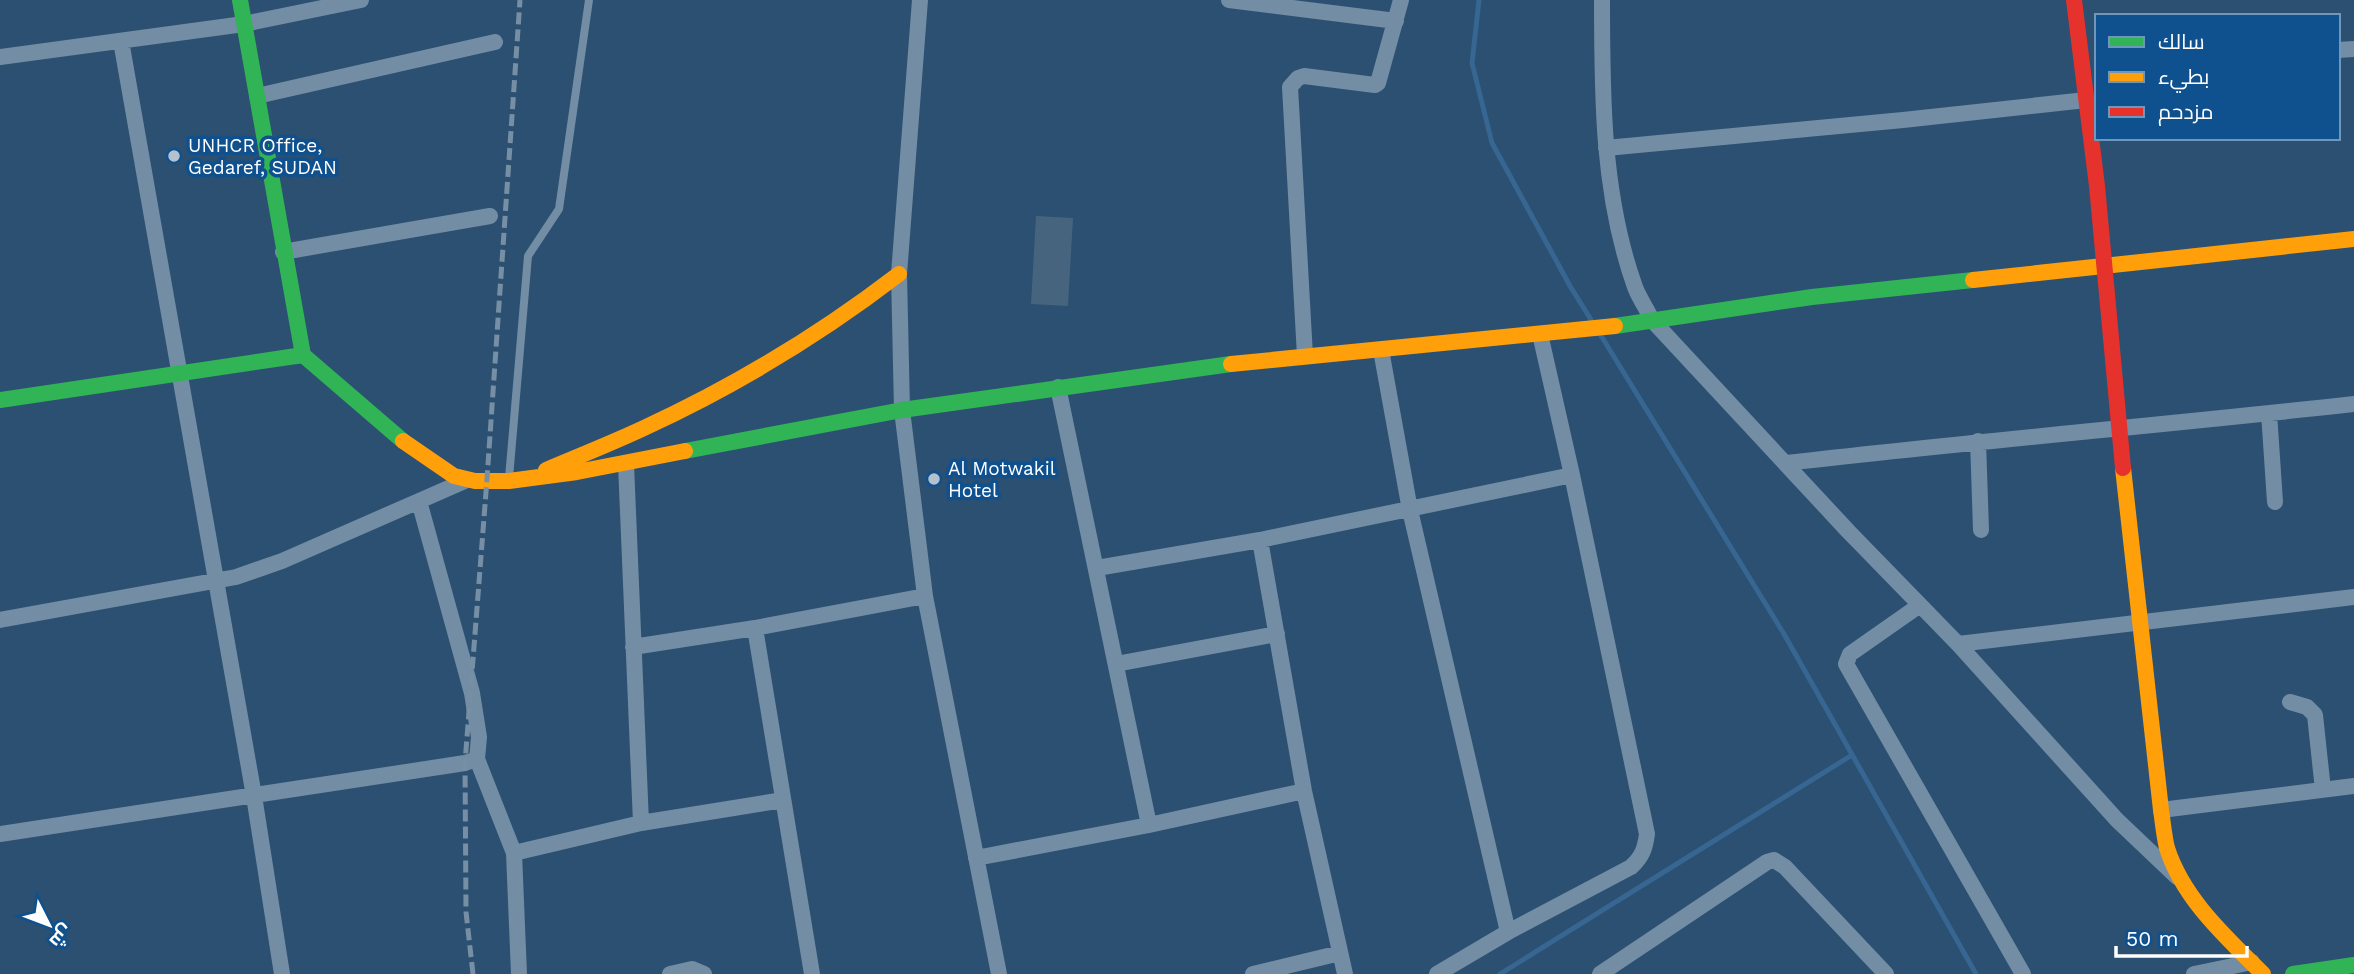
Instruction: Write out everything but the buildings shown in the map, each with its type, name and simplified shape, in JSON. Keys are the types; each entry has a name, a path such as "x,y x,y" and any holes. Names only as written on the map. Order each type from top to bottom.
{"street":[{"path":"240,0 303,355 405,443 454,476 467,480 509,481 626,464 902,410 1210,366 1548,334 1812,297 2354,239"},
{"path":"0,57 244,24 360,0"},
{"path":"920,0 899,274 902,410 925,596 999,974"},
{"path":"1229,0 1396,21"},
{"path":"1305,356 1290,87 1298,78 1304,76 1375,85 1378,83 1401,0"},
{"path":"1602,0 1606,148 1612,201 1636,288 1652,320 1848,531 1958,644 2117,820 2182,882 2206,913 2257,968"},
{"path":"2074,0 2090,71 2086,100 2161,810 2168,851 2182,882"},
{"path":"121,41 254,796 282,974"},
{"path":"257,96 495,42"},
{"path":"1606,148 2086,100"},
{"path":"283,252 490,216"},
{"path":"532,476 645,428 706,396 800,344 899,274"},
{"path":"1437,974 1507,932 1631,867 1646,848 1647,834 1572,475 1548,334"},
{"path":"1381,350 1410,510 1507,932"},
{"path":"0,400 303,355"},
{"path":"1058,387 1149,825"},
{"path":"1787,463 1978,441 2119,430 2354,404"},
{"path":"2269,413 2275,502"},
{"path":"1978,441 1981,530"},
{"path":"626,464 640,823"},
{"path":"1097,568 1260,540 1572,475"},
{"path":"0,620 216,582 282,561 467,480"},
{"path":"419,501 472,693 479,737 477,759 514,853 519,974"},
{"path":"1260,540 1304,791 1345,974"},
{"path":"633,647 755,628 925,596"},
{"path":"1958,644 2354,597"},
{"path":"1920,605 1850,654 1846,663 2024,974"},
{"path":"755,628 812,974"},
{"path":"1116,664 1277,634"},
{"path":"2290,702 2307,707 2315,715 2323,789"},
{"path":"0,834 477,759"},
{"path":"2161,810 2354,786"},
{"path":"976,858 1149,825 1304,791"},
{"path":"514,853 640,823 783,800"},
{"path":"1600,974 1767,862 1774,860 1786,867 1886,974"},
{"path":"1253,974 1339,953"},
{"path":"2293,974 2354,965"},
{"path":"2194,974 2257,968"},
{"path":"670,974 692,970 704,974"}],"lane":[{"path":"509,481 528,256 559,209 589,0"}],"waterway":[{"path":"1479,0 1472,63 1492,143 1593,323"},
{"path":"1600,334 1784,634 1976,974"},
{"path":"1500,974 1852,755"}],"railway":[{"path":"473,974 466,912 465,763 520,0"}],"traffic: fast":[{"path":"240,0 303,355 403,441"},
{"path":"1615,326 1812,297 1973,280"},
{"path":"0,400 303,355"},
{"path":"685,451 902,410 1231,364"},
{"path":"2293,974 2354,965"}],"traffic: slow":[{"path":"1973,280 2354,239"},
{"path":"546,470 644,428 743,377 808,338 899,274"},
{"path":"1231,364 1615,326"},
{"path":"403,441 454,476 475,481 509,481 577,472 685,451"},
{"path":"2123,468 2167,848 2174,867 2195,901 2221,932 2263,974"}],"traffic: jam":[{"path":"2074,0 2097,186 2123,468"}],"place":[{"name":"UNHCR Office, Gedaref, SUDAN","path":"174,156"},
{"name":"Al Motwakil Hotel","path":"934,479"}]}
